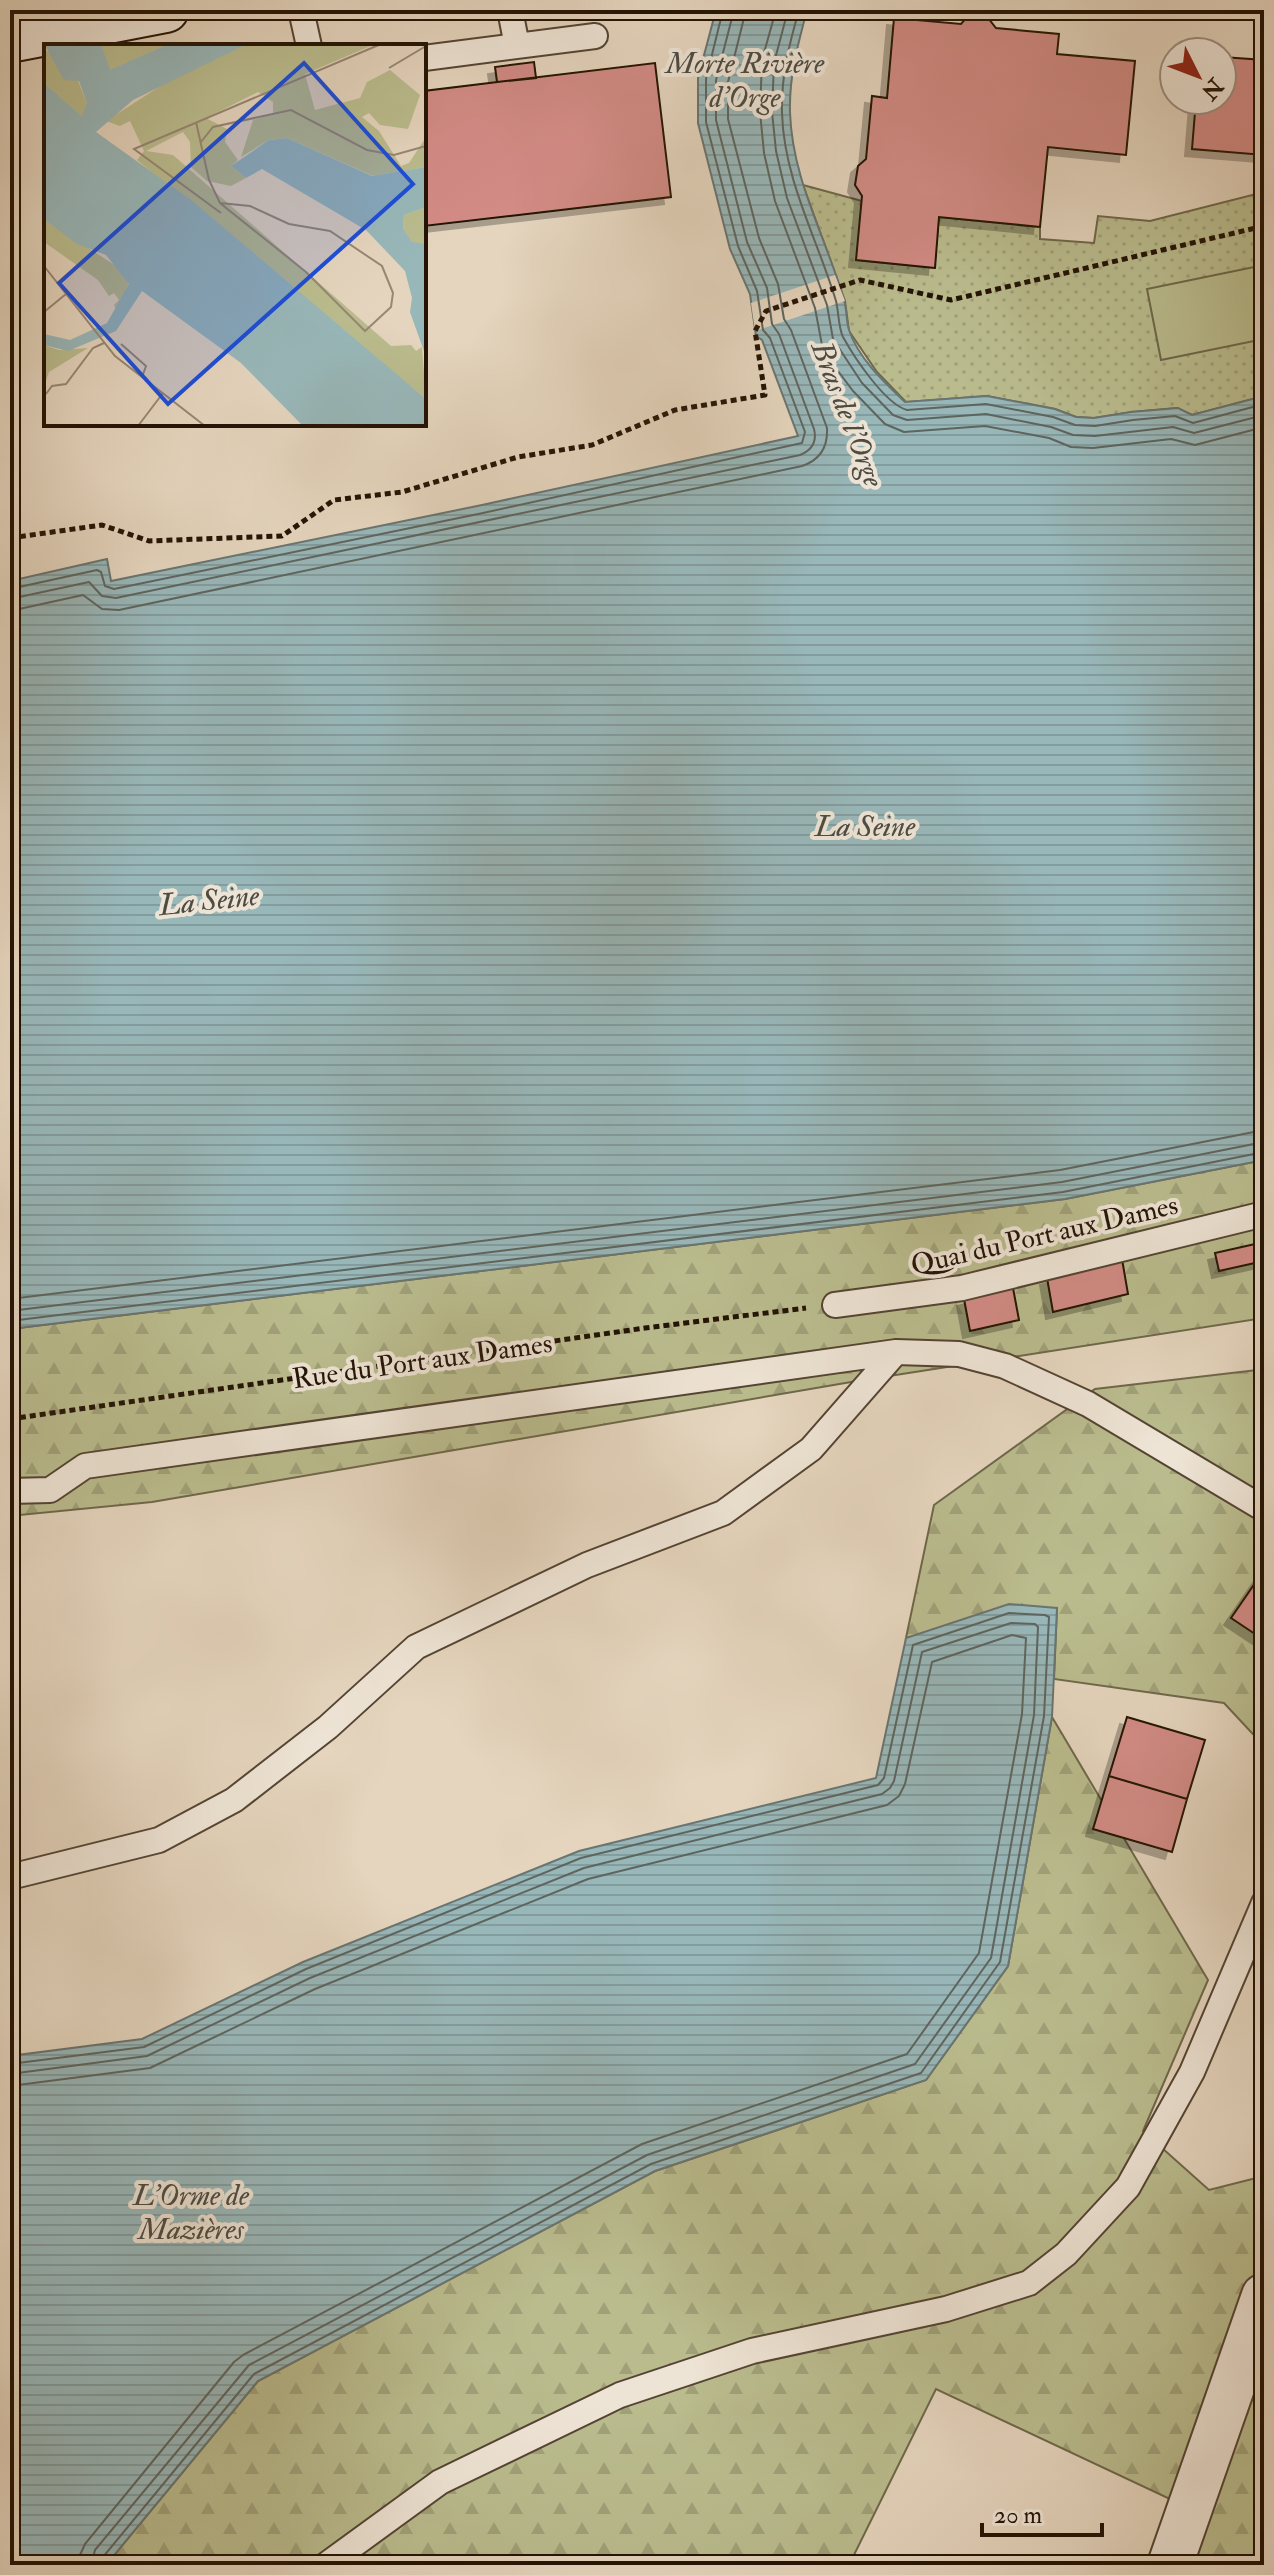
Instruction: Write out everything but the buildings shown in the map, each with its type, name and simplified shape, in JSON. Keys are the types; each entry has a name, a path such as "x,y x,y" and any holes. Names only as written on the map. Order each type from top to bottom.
{"street":[{"path":"10,40 91,17 166,10"},
{"path":"1170,2565 1264,2296"}],"lane":[{"path":"301,10 309,44"},
{"path":"510,10 517,46"},
{"path":"426,58 595,36"},
{"name":"Quai du Port aux Dames","path":"835,1305 962,1288 1264,1214"},
{"path":"10,1877 159,1840 234,1800 328,1727 416,1647 587,1565 723,1513 811,1449 896,1352"},
{"path":"10,1491 50,1490 85,1466 896,1352 959,1354 1005,1366 1088,1404 1264,1509"},
{"path":"326,2565 440,2482 620,2395 752,2351 946,2309 1029,2283 1066,2254 1128,2187 1192,2072 1264,1903"}],"path":[{"path":"10,538 102,525 149,541 282,536 334,500 402,492 518,457 592,445 675,410 765,395 755,331 766,311 860,280 951,300 1264,226"},
{"name":"Rue du Port aux Dames","path":"10,1419 645,1328 835,1305"}],"green space":[{"path":"803,185 862,201 857,260 934,268 939,217 1040,227 1040,239 1094,243 1098,216 1150,221 1264,192 1264,396 1192,415 1177,408 1094,418 1076,417 1055,409 987,396 906,402 877,372 849,331 845,301"},
{"path":"1264,265 1264,339 1161,360 1147,289"},
{"path":"1264,1160 1264,1318 857,1381 152,1502 10,1516 10,1329 1065,1199"},
{"path":"1257,1370 1264,1376 1264,1746 1224,1703 1054,1679 1057,1608 906,1638 934,1505 1095,1389"},
{"path":"1052,1717 1208,1980 1143,2131 1209,2190 1264,2176 1264,2565 1185,2565 1202,2514 936,2389 849,2565 106,2565 258,2381 655,2171 926,2080 1008,1966"}],"water":[{"name":"La Seine","path":"716,10 807,10 795,60 790,99 792,137 803,185 837,277 853,340 873,369 905,402 987,396 1055,409 1076,417 1094,418 1178,408 1192,415 1264,396 1264,1160 1065,1199 10,1329 10,581 107,559 111,581 798,436 762,340 756,336 750,294 730,249 698,123 698,78"},
{"name":"L'Orme de Mazières","path":"1009,1604 1057,1608 1052,1717 1008,1966 926,2080 655,2171 258,2381 106,2565 10,2565 10,2056 142,2039 303,1962 579,1851 876,1778 906,1638"}],"pier":[{"path":"835,275 845,301 755,331 751,303"}],"water label":[{"name":"Morte Rivière d'Orge","path":"745,80"},
{"name":"Bras de l'Orge","path":"848,414"}]}
